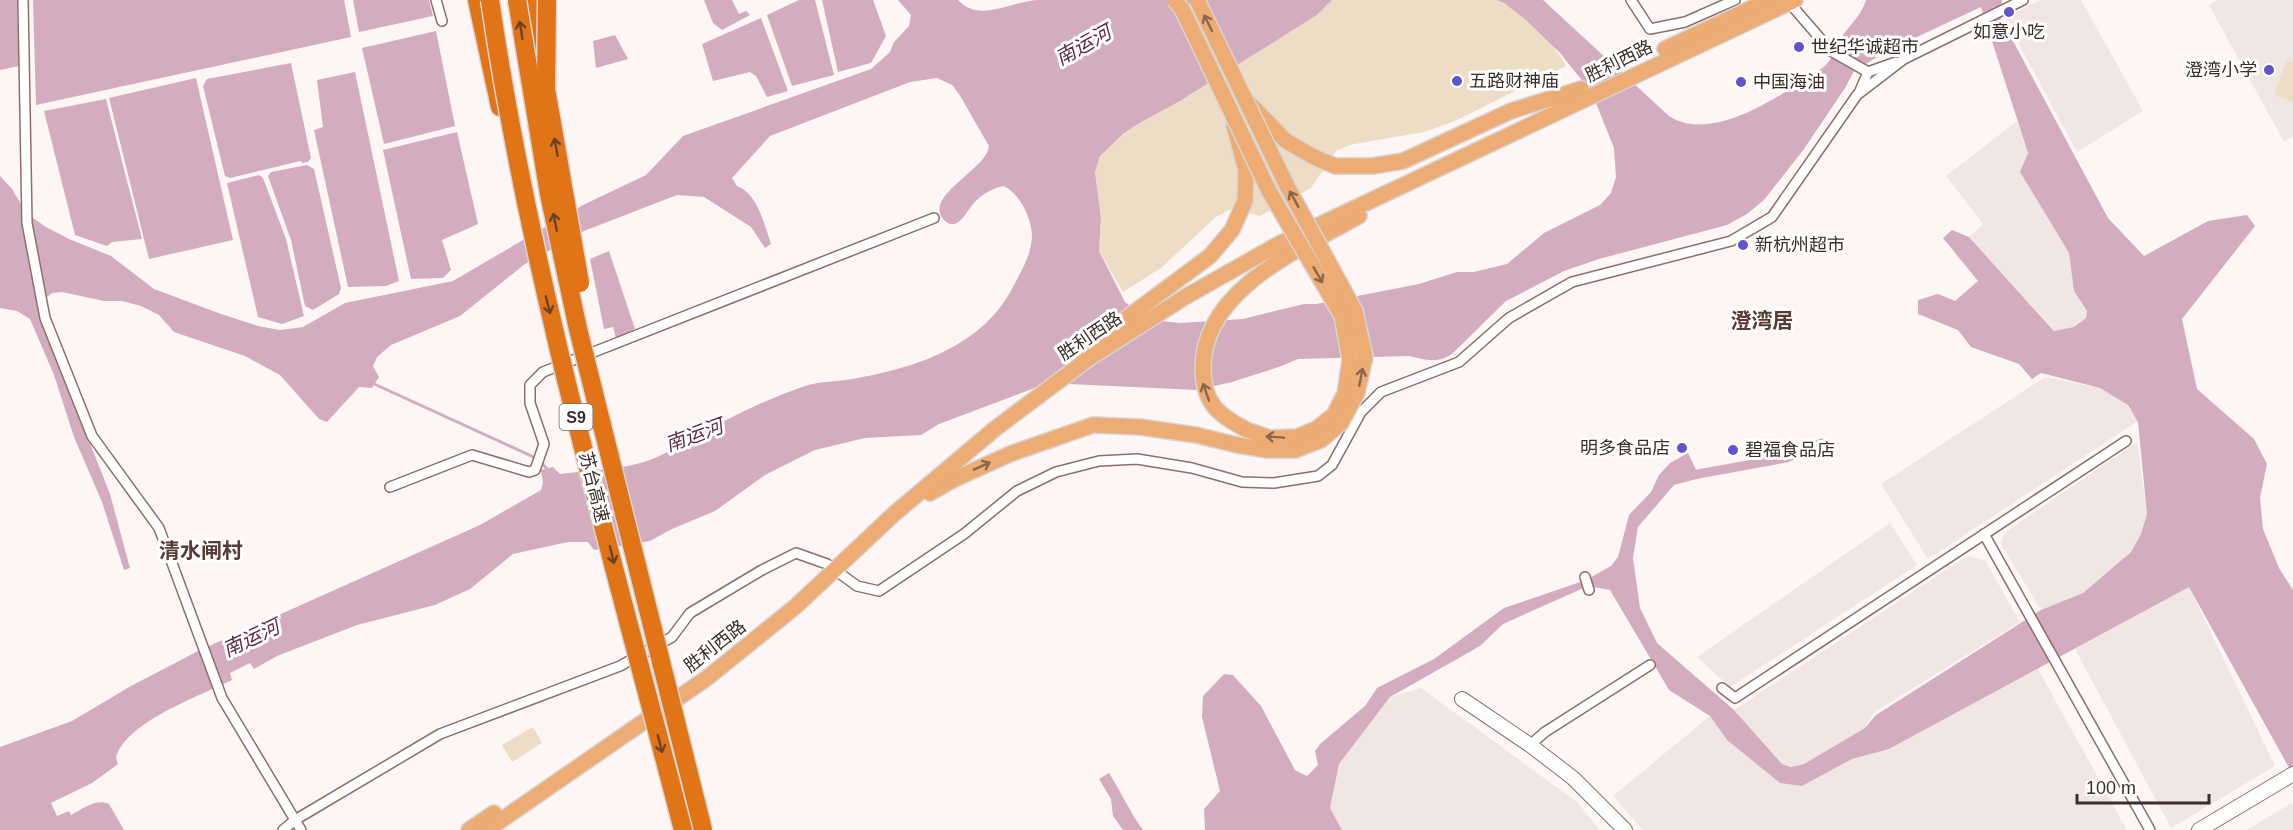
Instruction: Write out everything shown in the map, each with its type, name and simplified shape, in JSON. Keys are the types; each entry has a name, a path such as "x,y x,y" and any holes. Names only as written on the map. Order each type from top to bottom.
{"highway":[{"path":"477,0 541,279"},
{"name":"苏台高速","path":"490,0 500,65 541,279 683,830"},
{"name":"苏台高速","path":"517,0 549,194 578,328 703,830"},
{"path":"532,0 614,474"},
{"path":"546,89 547,0"}],"main road":[{"path":"1175,0 1183,11 1269,191 1342,316 1350,360 1345,393 1334,415 1316,429 1297,437 1270,438 1229,421 1211,406 1203,382 1203,360 1209,332 1226,306 1259,273 1460,158"},
{"path":"894,514 955,479 1001,458 1093,425 1140,427 1196,435 1267,450 1295,450 1321,440 1341,423 1358,393 1365,357 1355,311 1287,186 1197,0"},
{"name":"胜利西路","path":"1626,73 1769,0"},
{"name":"胜利西路","path":"487,830 707,678 795,607 888,507 987,422 1081,352 1180,288 1275,234 1586,91 1791,1"},
{"path":"1244,97 1286,141 1335,166 1373,166 1403,161 1511,111 1586,91"},
{"name":"胜利西路","path":"469,830 633,719 700,670 830,567 996,428 1088,359 1185,297 1279,244 1460,158 1586,91"},
{"path":"1081,352 1210,256 1232,230 1245,201 1246,170 1227,104"}],"street":[{"path":"23,0 27,223 45,318 92,436 159,528 222,698 301,830"},
{"path":"436,0 441,21"},
{"path":"1631,0 1650,29 1685,22 1735,0"},
{"path":"1791,1 1831,51 1866,71 1904,59 2023,0"},
{"path":"1857,95 1904,59"},
{"path":"283,830 295,820 440,734 620,666 672,637 690,613 762,570 796,553 830,567 857,586 879,591 964,534 1017,491 1056,472 1099,461 1137,459 1192,468 1242,482 1274,483 1318,476 1332,465 1361,412 1381,392 1459,362 1509,318 1563,287 1572,282 1731,241 1772,217 1857,95 1866,71"},
{"path":"390,487 472,455 529,472 535,470 544,444 530,403 530,385 543,372 934,218"},
{"path":"1722,688 1735,698 2126,441"},
{"path":"1984,534 2150,830"},
{"path":"1585,577 1590,590"},
{"path":"1530,745 1545,732 1650,664"},
{"path":"1462,699 1530,745 1573,778 1625,830"},
{"path":"2199,830 2293,774"}],"shaded area":[{"path":"1332,0 1496,0 1516,11 1536,28 1554,47 1566,66 1455,121 1424,132 1349,145 1336,151 1311,188 1260,216 1231,209 1216,217 1161,268 1123,292 1099,251 1101,218 1095,172 1100,156 1111,144 1141,121 1180,101 1317,15"},
{"path":"2040,0 2081,0 2143,111 2077,152 2005,18"},
{"name":"澄湾小学","path":"2217,0 2293,0 2293,136 2284,142 2209,5"},
{"path":"2286,60 2293,63 2293,102 2274,95"},
{"path":"2017,121 2028,153 2020,172 2069,253 2074,291 2087,311 2086,318 2074,327 2055,331 1969,237 1983,224 1946,176"},
{"path":"2045,377 2100,388 2126,404 2138,421 1928,559 1881,484"},
{"path":"2137,442 2147,514 2141,534 2131,552 2083,593 2041,610 2001,544 2004,533"},
{"path":"1890,523 1917,565 1730,687 1697,657"},
{"path":"1967,556 1985,560 2020,622 1873,713 1865,728 1803,765 1791,767 1782,764 1734,710"},
{"path":"2189,587 2275,766 2171,828 2075,649"},
{"path":"2038,669 2127,830 1643,830 1613,796 1710,716 1727,740 1802,786 1852,759 1889,749"},
{"path":"1421,688 1577,802 1600,830 1342,830 1330,808 1339,764 1390,697"},
{"path":"533,727 542,743 512,762 502,745"},
{"path":"2293,802 2293,830 2247,830"}],"water":[{"path":"0,0 17,0 19,66 0,70"},
{"path":"33,0 344,0 351,37 36,105"},
{"path":"353,0 429,0 433,16 359,32"},
{"path":"704,0 732,0 739,14 746,11 750,15 722,30 713,23"},
{"path":"799,0 815,0 834,75 792,86 767,15"},
{"path":"822,0 873,0 886,36 871,63 838,72"},
{"name":"南运河","path":"898,0 958,0 967,7 986,11 1040,0 1332,0 1317,15 1123,134 1100,156 1095,172 1101,218 1099,251 1125,302 1151,320 1180,323 1243,319 1304,304 1316,304 1419,284 1457,272 1474,272 1507,264 1544,233 1600,205 1611,193 1616,177 1614,148 1592,93 1560,53 1526,20 1504,3 1496,0 1543,0 1669,116 1687,123 1706,124 1727,120 1748,112 1788,91 1821,69 1831,59 1839,41 1858,16 1866,0 2002,0 1999,15 2108,218 2144,256 2208,221 2247,215 2255,226 2182,319 2197,389 2254,439 2267,464 2260,498 2263,529 2279,568 2293,590 2293,775 2189,587 1889,749 1852,759 1802,786 1780,783 1727,740 1710,716 1669,690 1610,590 1588,586 1503,624 1480,646 1390,697 1339,764 1330,808 1342,830 1205,830 1204,809 1220,791 1202,717 1203,696 1224,674 1233,675 1261,706 1295,770 1307,776 1318,765 1315,751 1320,744 1365,706 1377,688 1434,659 1504,608 1586,580 1611,566 1618,557 1629,515 1651,492 1659,475 1670,463 1688,453 1700,478 1674,485 1638,527 1633,558 1640,608 1657,643 1734,710 1782,764 1791,767 1804,764 1865,728 1876,715 2041,610 2083,593 2131,552 2141,534 2147,514 2138,422 2128,405 2100,388 2041,373 2032,379 2019,364 1971,347 1958,330 1918,314 1918,300 1938,294 1955,301 1978,281 1943,238 1952,230 1969,237 2054,331 2074,327 2086,318 2087,311 2074,291 2069,253 2020,172 2028,153 1981,7 1889,50 1854,71 1804,149 1764,200 1747,214 1727,225 1599,259 1564,271 1506,301 1453,353 1442,359 1426,360 1409,356 1298,359 1232,382 1196,390 1048,383 939,424 921,435 865,438 815,450 765,475 715,511 650,541 594,550 588,542 568,542 513,554 470,589 435,605 357,625 277,656 254,669 250,663 230,673 232,680 148,722 122,745 116,758 118,764 92,783 51,803 57,816 69,811 71,815 94,803 109,804 124,830 0,830 0,747 72,721 131,686 200,650 480,525 541,490 543,483 541,470 553,467 560,474 644,462 739,413 802,387 899,369 943,352 964,341 998,309 1012,289 1025,263 1032,242 1032,234 1029,220 1019,199 1003,186 980,197 959,222 949,224 944,220 940,211 941,202 948,192 986,155 989,146 959,94 952,85 937,78 910,82 770,136 732,178 737,186 750,196 759,210 771,244 765,248 751,227 704,197 677,195 584,231 525,264 460,316 391,345 377,357 373,366 379,377 372,388 359,387 327,422 319,419 280,375 245,356 174,332 159,315 141,306 62,292 52,293 42,301 82,423 110,494 130,568 124,570 102,502 74,437 54,375 30,319 17,311 0,308 0,176 12,189 27,214 69,239 111,256 154,289 258,326 280,330 303,327 345,303 453,281 583,205 646,175 683,136 871,69 890,52 894,42 909,26 911,15"},
{"path":"761,18 788,91 767,97 756,76 750,72 713,81 702,44"},
{"path":"436,31 455,126 384,144 362,48"},
{"path":"615,35 628,59 596,68 593,41"},
{"path":"291,63 311,158 308,162 300,161 230,178 225,176 203,86 207,79"},
{"path":"355,72 399,281 386,286 348,287 314,130 323,127 317,80"},
{"path":"196,78 233,240 149,259 109,98"},
{"path":"106,99 142,239 112,242 107,246 75,235 44,111"},
{"path":"457,132 478,224 442,240 451,270 443,278 411,279 383,150"},
{"path":"307,165 314,169 341,288 339,294 313,310 305,306 291,240 268,176 271,172"},
{"path":"259,175 263,178 286,239 304,316 282,324 258,317 227,183"},
{"path":"609,251 635,329 616,338 613,327 604,329 590,259"},
{"path":"1109,773 1143,830 1123,830 1113,816 1111,799 1099,779"}],"waterway":[{"path":"372,383 538,459 548,470"},
{"path":"1687,476 1786,458 1822,443"}],"place":[{"name":"如意小吃","path":"2009,12"},
{"name":"世纪华诚超市","path":"1799,47"},
{"name":"澄湾小学","path":"2269,70"},
{"name":"五路财神庙","path":"1457,81"},
{"name":"中国海油","path":"1741,82"},
{"name":"新杭州超市","path":"1743,245"},
{"name":"明多食品店","path":"1682,448"},
{"name":"碧福食品店","path":"1733,450"}],"district":[{"name":"澄湾居","path":"1762,321"},
{"name":"清水闸村","path":"201,551"}]}
